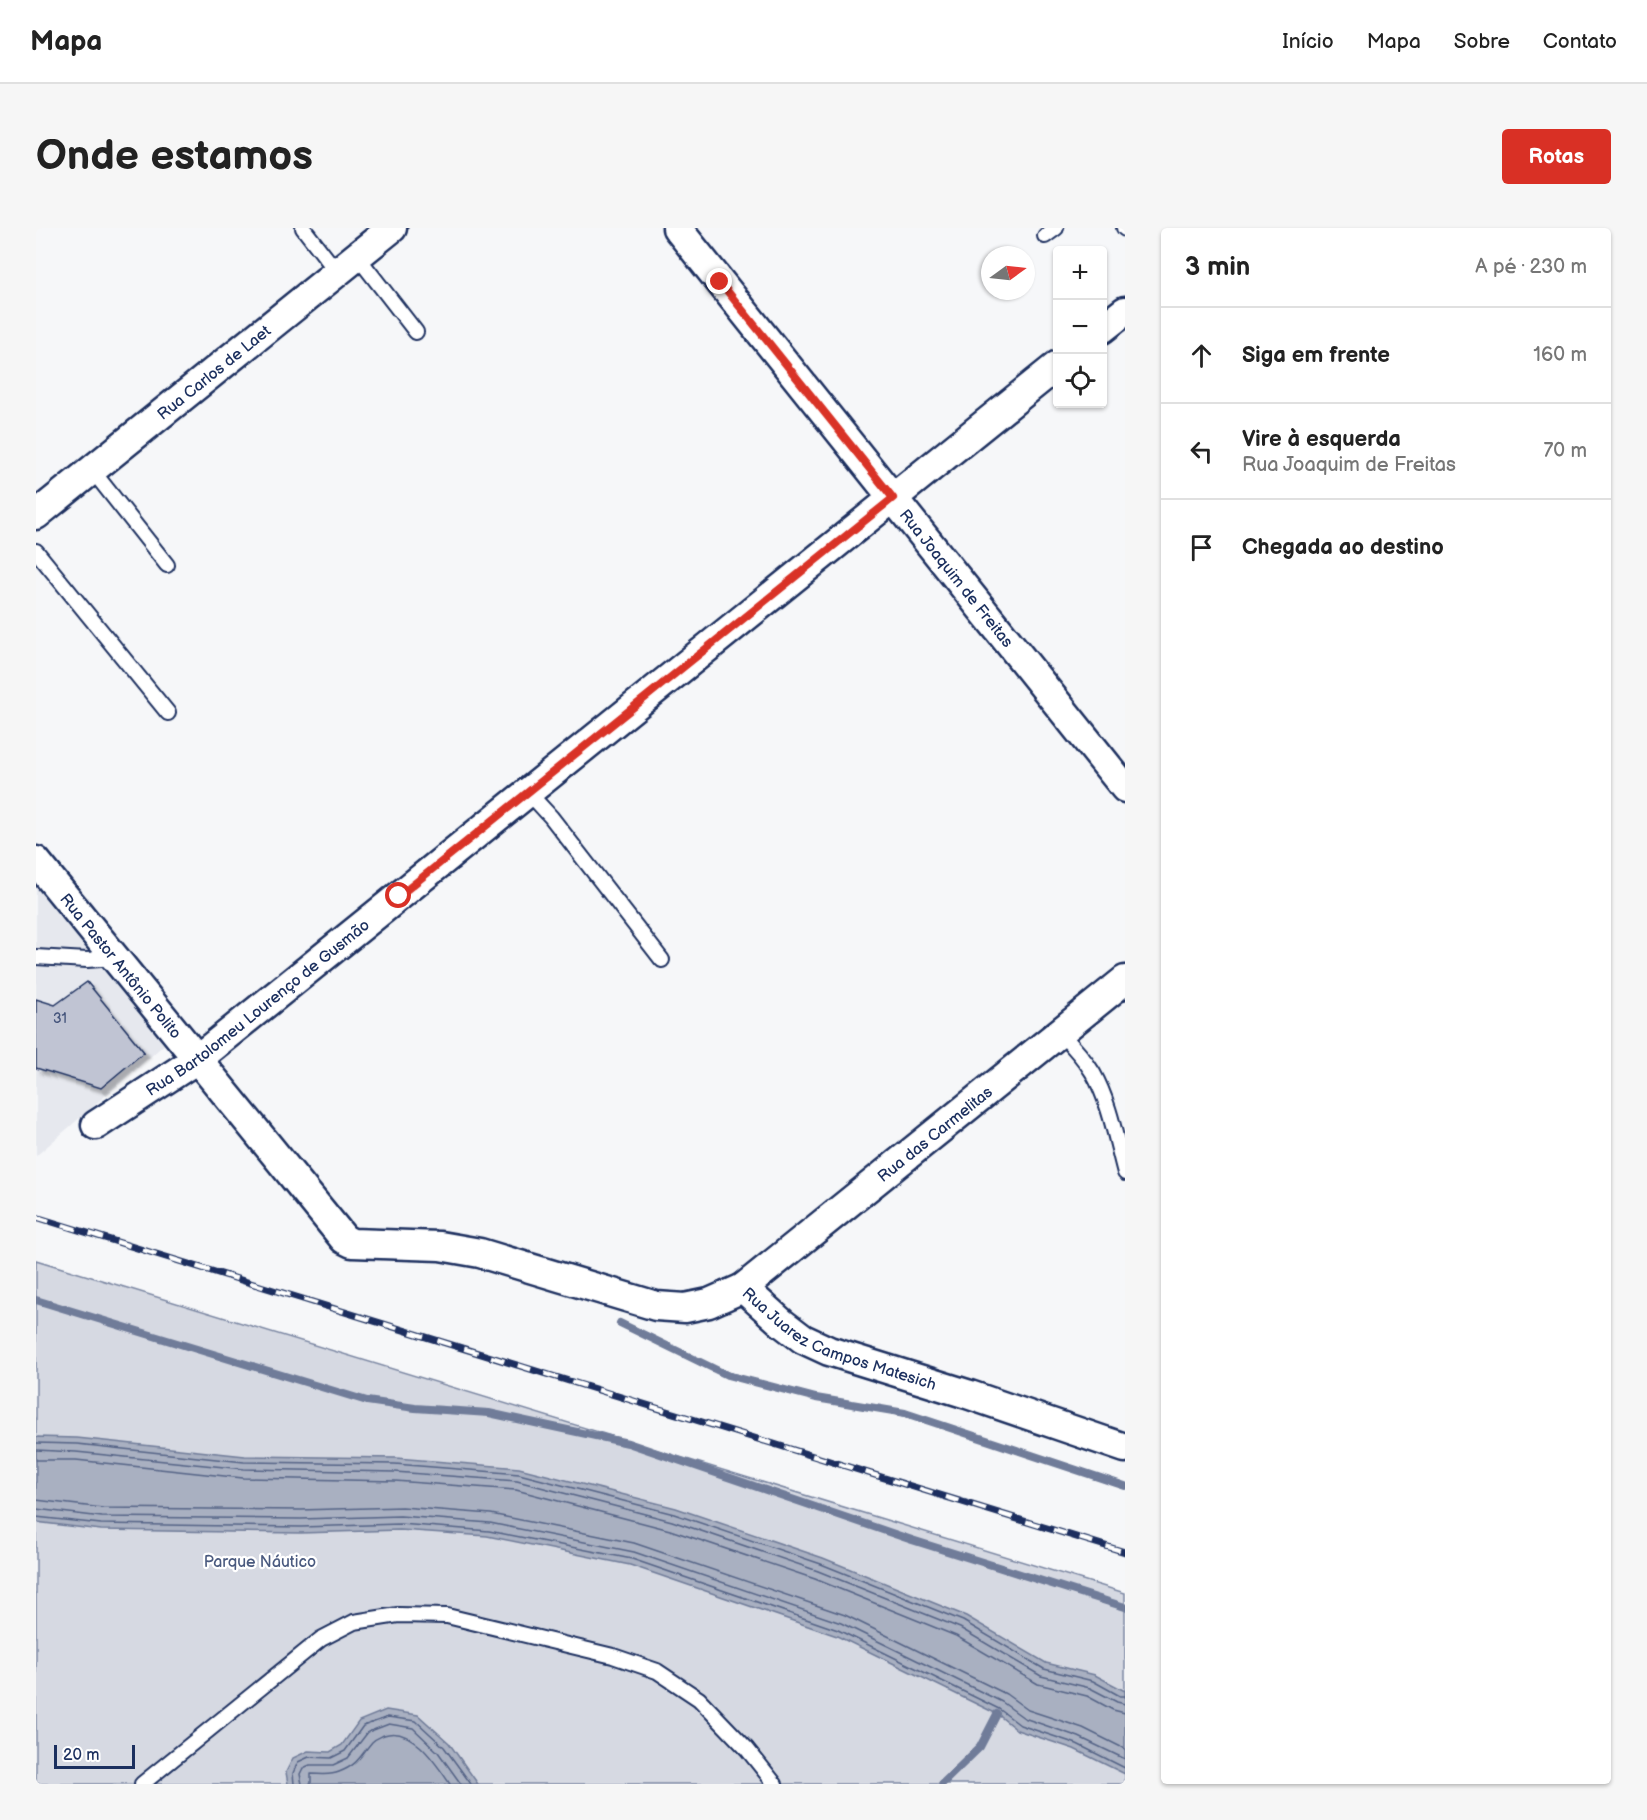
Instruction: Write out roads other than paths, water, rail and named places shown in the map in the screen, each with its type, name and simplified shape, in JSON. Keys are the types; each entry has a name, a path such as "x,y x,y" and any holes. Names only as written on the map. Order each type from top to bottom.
{"street":[{"name":"Rua Carlos de Laet","path":"36,515 392,228"},
{"name":"Rua Joaquim de Freitas","path":"676,228 1125,788"},
{"path":"1107,325 1125,311"},
{"name":"Rua Bartolomeu Lourenço de Gusmão","path":"96,1125 197,1059 1053,369"},
{"name":"Rua Pastor Antônio Polito","path":"36,861 344,1239"},
{"name":"Rua das Carmelitas","path":"743,1288 1125,980"},
{"name":"Rua Juarez Campos Matesich","path":"344,1239 352,1243 440,1246 480,1253 656,1306 685,1308 709,1303 743,1288 803,1339 829,1351 968,1394 1125,1448"}],"lane":[{"path":"303,228 347,264 416,332"},
{"path":"92,470 167,566"},
{"path":"36,551 168,713"},
{"path":"528,792 551,817 662,960"},
{"path":"36,957 87,960 115,958"},
{"path":"1060,1032 1082,1055 1094,1075 1105,1101 1125,1173"},
{"path":"142,1784 321,1639 354,1623 398,1615 447,1616 613,1656 657,1671 699,1699 747,1749 775,1784"}],"water":[{"path":"36,1437 77,1438 245,1456 396,1458 519,1468 676,1508 823,1558 966,1616 1046,1663 1095,1675 1125,1691 1125,1774 1074,1749 1017,1730 997,1714 837,1636 630,1565 487,1536 400,1530 301,1533 101,1530 36,1522"},
{"path":"386,1710 418,1715 449,1743 478,1784 288,1784 286,1772 293,1758 308,1751 330,1752 342,1745 359,1721"}],"waterway":[{"path":"36,1300 367,1401 415,1408 489,1413 628,1443 912,1540 1125,1607"},
{"path":"620,1323 727,1375 816,1398 905,1413 1125,1486"},
{"path":"942,1784 980,1747 997,1714"}],"railway":[{"path":"36,1217 1125,1552"}],"park label":[{"name":"Parque Náutico","path":"260,1561"}]}
